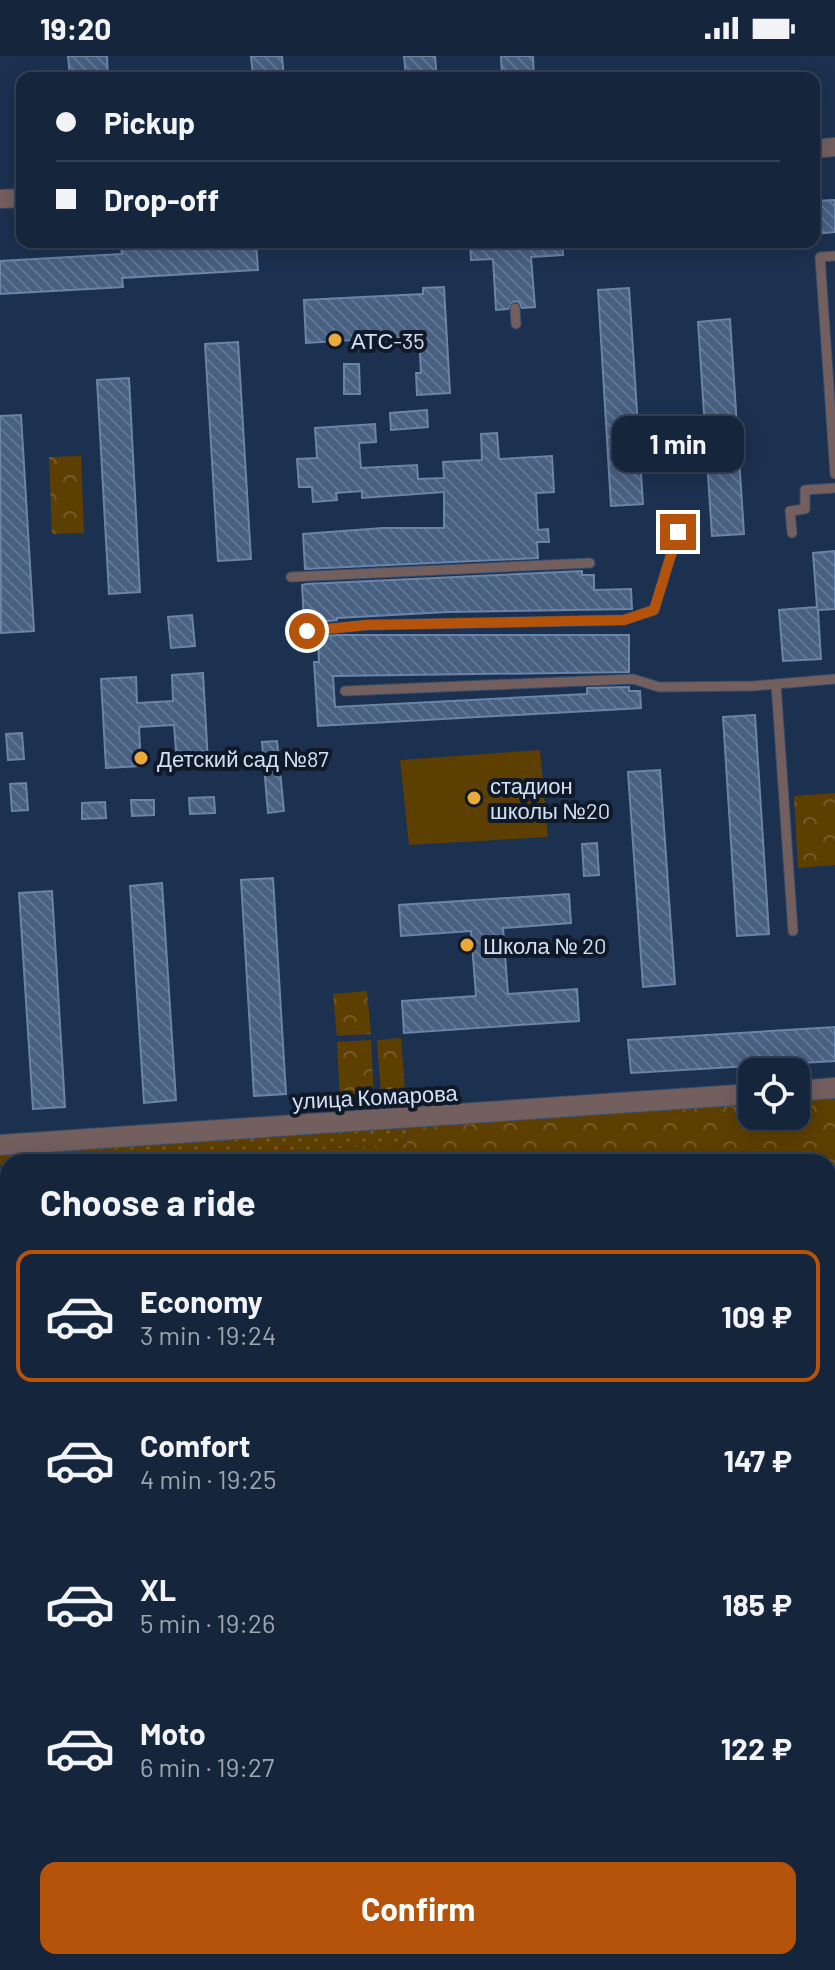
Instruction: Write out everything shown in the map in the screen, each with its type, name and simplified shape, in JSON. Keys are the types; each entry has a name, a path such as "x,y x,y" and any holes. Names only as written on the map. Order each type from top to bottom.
{"street":[{"path":"810,1090 835,1088"},
{"name":"улица Комарова","path":"0,1145 738,1095"}],"lane":[{"path":"835,256 820,257 835,474"},
{"path":"515,308 516,324"},
{"path":"792,533 790,511 805,509 805,490 835,488"},
{"path":"307,631 367,625 624,620 654,610 678,532"},
{"path":"291,577 590,563"},
{"path":"345,691 633,679 659,687 835,679"},
{"path":"776,684 793,931"}],"green space":[{"path":"81,456 84,533 52,534 49,457"},
{"name":"стадион школы №20","path":"540,750 548,837 409,845 400,760"},
{"path":"835,793 835,865 798,868 794,796"},
{"path":"367,991 371,1034 337,1036 333,994"},
{"path":"401,1038 406,1104 382,1106 377,1040"},
{"path":"371,1040 374,1101 340,1103 337,1042"},
{"path":"835,1091 835,1154 277,1154 407,1144 406,1126 738,1098 738,1130 810,1130 810,1092"},
{"path":"406,1126 407,1144 278,1154 0,1152"}],"building":[{"path":"68,56 107,56 108,72 69,72"},
{"path":"251,56 282,56 283,72 252,72"},
{"path":"404,56 435,56 436,72 405,72"},
{"path":"501,56 533,56 534,72 502,72"},
{"path":"835,200 835,232 820,233 820,201"},
{"path":"121,248 256,248 258,270 122,278 123,287 0,294 0,261 122,254"},
{"path":"470,248 562,248 563,255 531,257 535,307 522,308 519,302 514,301 508,309 496,310 493,259 471,260"},
{"name":"АТС-35","path":"444,287 450,393 417,395 416,373 421,373 419,336 306,343 304,300 423,294 423,288"},
{"path":"629,288 643,504 611,506 598,290"},
{"path":"730,319 744,534 712,536 698,322"},
{"path":"238,342 251,559 218,561 205,344"},
{"path":"344,364 359,364 360,394 344,394"},
{"path":"129,378 140,592 109,594 97,380"},
{"path":"427,410 428,427 391,430 390,413"},
{"path":"21,415 34,631 1,633 0,416"},
{"path":"375,424 376,442 359,443 361,468 417,465 418,479 444,478 443,462 482,460 481,434 497,433 499,459 552,456 554,492 536,493 538,530 548,529 549,542 537,542 538,558 305,569 303,534 383,528 444,528 444,492 362,498 362,491 336,493 337,500 313,502 312,487 299,487 297,459 317,458 315,428"},
{"path":"835,551 835,609 818,610 821,659 783,661 779,610 817,607 813,553"},
{"path":"582,571 582,575 594,575 594,590 631,589 632,609 447,612 337,618 318,622 318,619 304,620 302,585 306,584"},
{"path":"192,615 195,646 171,648 168,617"},
{"path":"629,635 629,672 333,676 335,707 587,694 587,688 629,687 629,691 640,691 641,708 318,726 314,662 319,662 318,637"},
{"path":"203,673 208,762 177,764 174,725 139,727 141,766 106,768 101,679 136,677 137,703 173,701 172,675"},
{"path":"755,715 769,934 737,936 723,717"},
{"path":"22,733 24,759 8,760 6,734"},
{"path":"277,741 284,811 268,813 262,742"},
{"path":"660,770 675,984 643,987 628,772"},
{"path":"26,783 28,810 12,811 10,784"},
{"path":"214,797 215,813 190,814 189,798"},
{"path":"131,800 154,800 154,815 132,816"},
{"path":"105,802 106,818 82,819 82,803"},
{"path":"597,843 599,875 584,876 582,844"},
{"path":"273,878 286,1094 254,1096 241,880"},
{"path":"162,883 176,1100 144,1103 130,886"},
{"path":"52,891 65,1107 33,1109 19,893"},
{"path":"569,894 571,923 503,928 508,994 577,989 579,1021 404,1033 402,1001 476,996 471,931 401,936 399,905"},
{"path":"835,1027 835,1061 738,1058 738,1067 631,1073 628,1040"}],"place":[{"name":"АТС-35","path":"335,340"},
{"name":"Детский сад №87","path":"141,758"},
{"name":"стадион школы №20","path":"474,798"},
{"name":"Школа № 20","path":"467,945"}],"route":[{"path":"307,631 367,625 624,620 654,610 678,532"}]}
